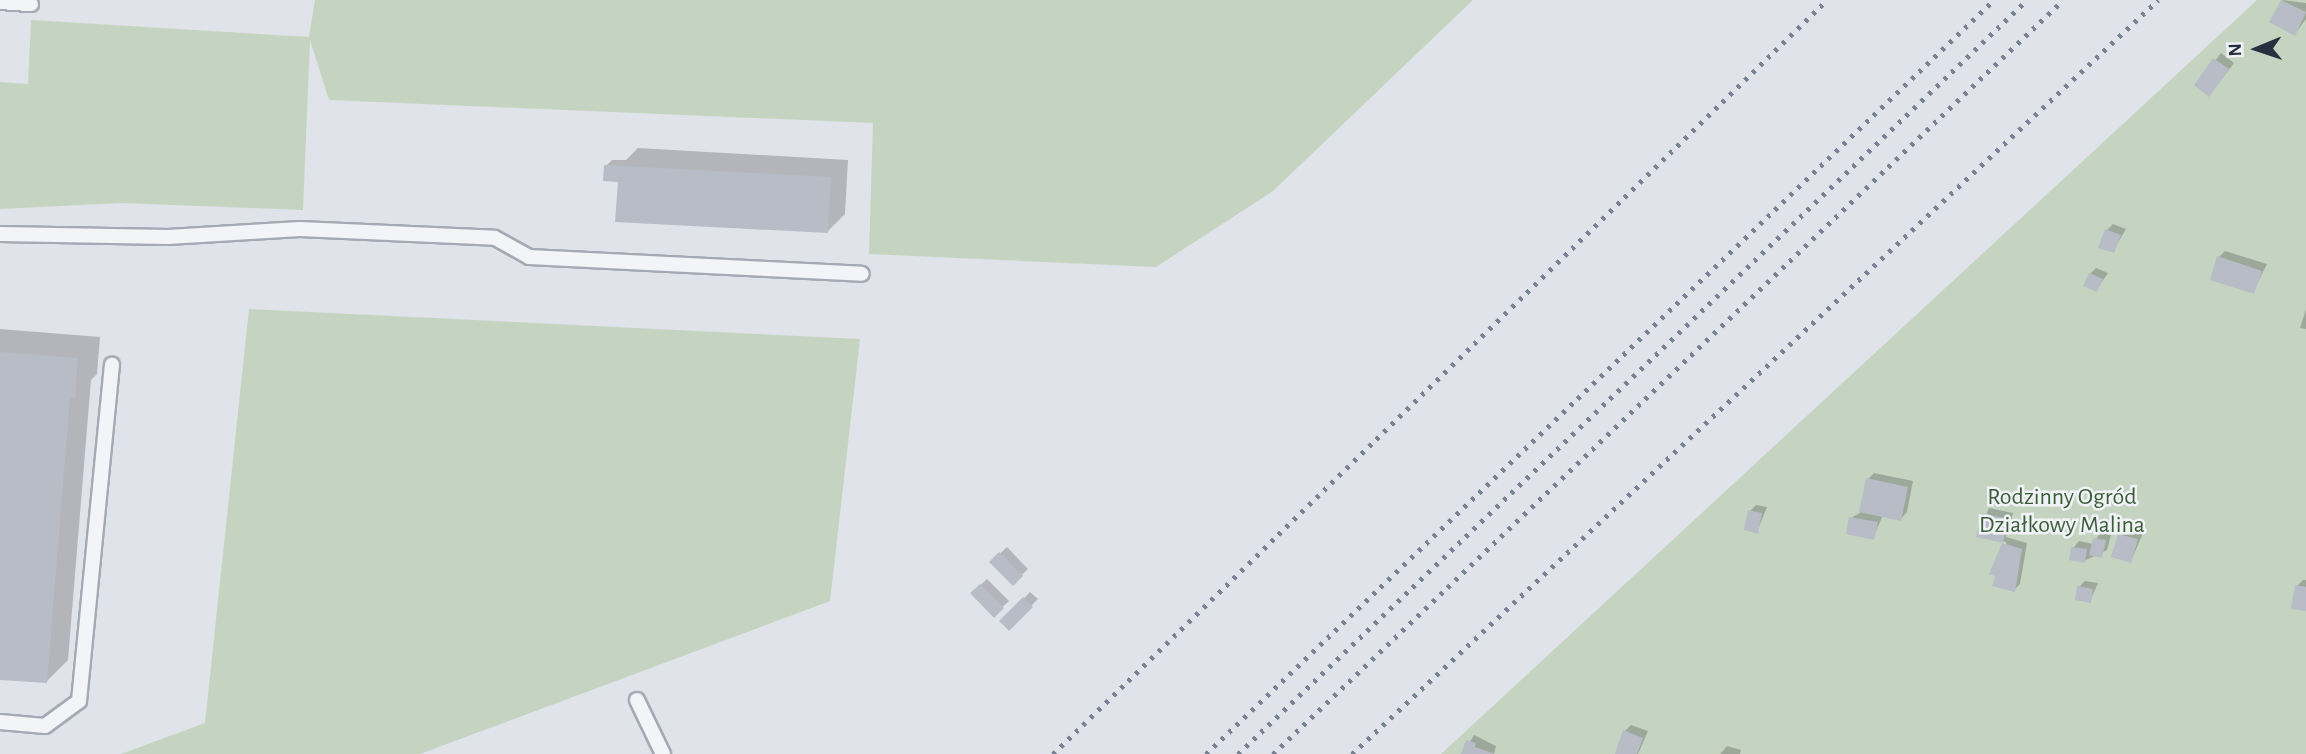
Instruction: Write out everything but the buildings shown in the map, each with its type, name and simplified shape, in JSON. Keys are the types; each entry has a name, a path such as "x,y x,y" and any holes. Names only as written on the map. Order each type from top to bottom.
{"lane":[{"path":"0,2 31,4"},
{"path":"0,234 167,237 314,229 495,238 529,257 862,274"},
{"path":"0,722 45,726 79,701 112,365"},
{"path":"637,700 663,754"}],"green space":[{"path":"315,0 1473,0 1273,191 1156,267 869,254 873,123 329,100 310,40 303,210 122,203 0,209 0,82 28,84 31,20 309,37"},
{"name":"Rodzinny Ogród Działkowy Malina","path":"2257,0 2306,0 2306,754 1441,754"},
{"path":"249,309 860,339 830,601 420,754 121,754 205,723"}],"railway":[{"path":"1053,754 1827,0"},
{"path":"1206,754 1994,0"},
{"path":"1238,754 2027,0"},
{"path":"1273,754 2063,0"},
{"path":"1352,754 2158,0"}]}
